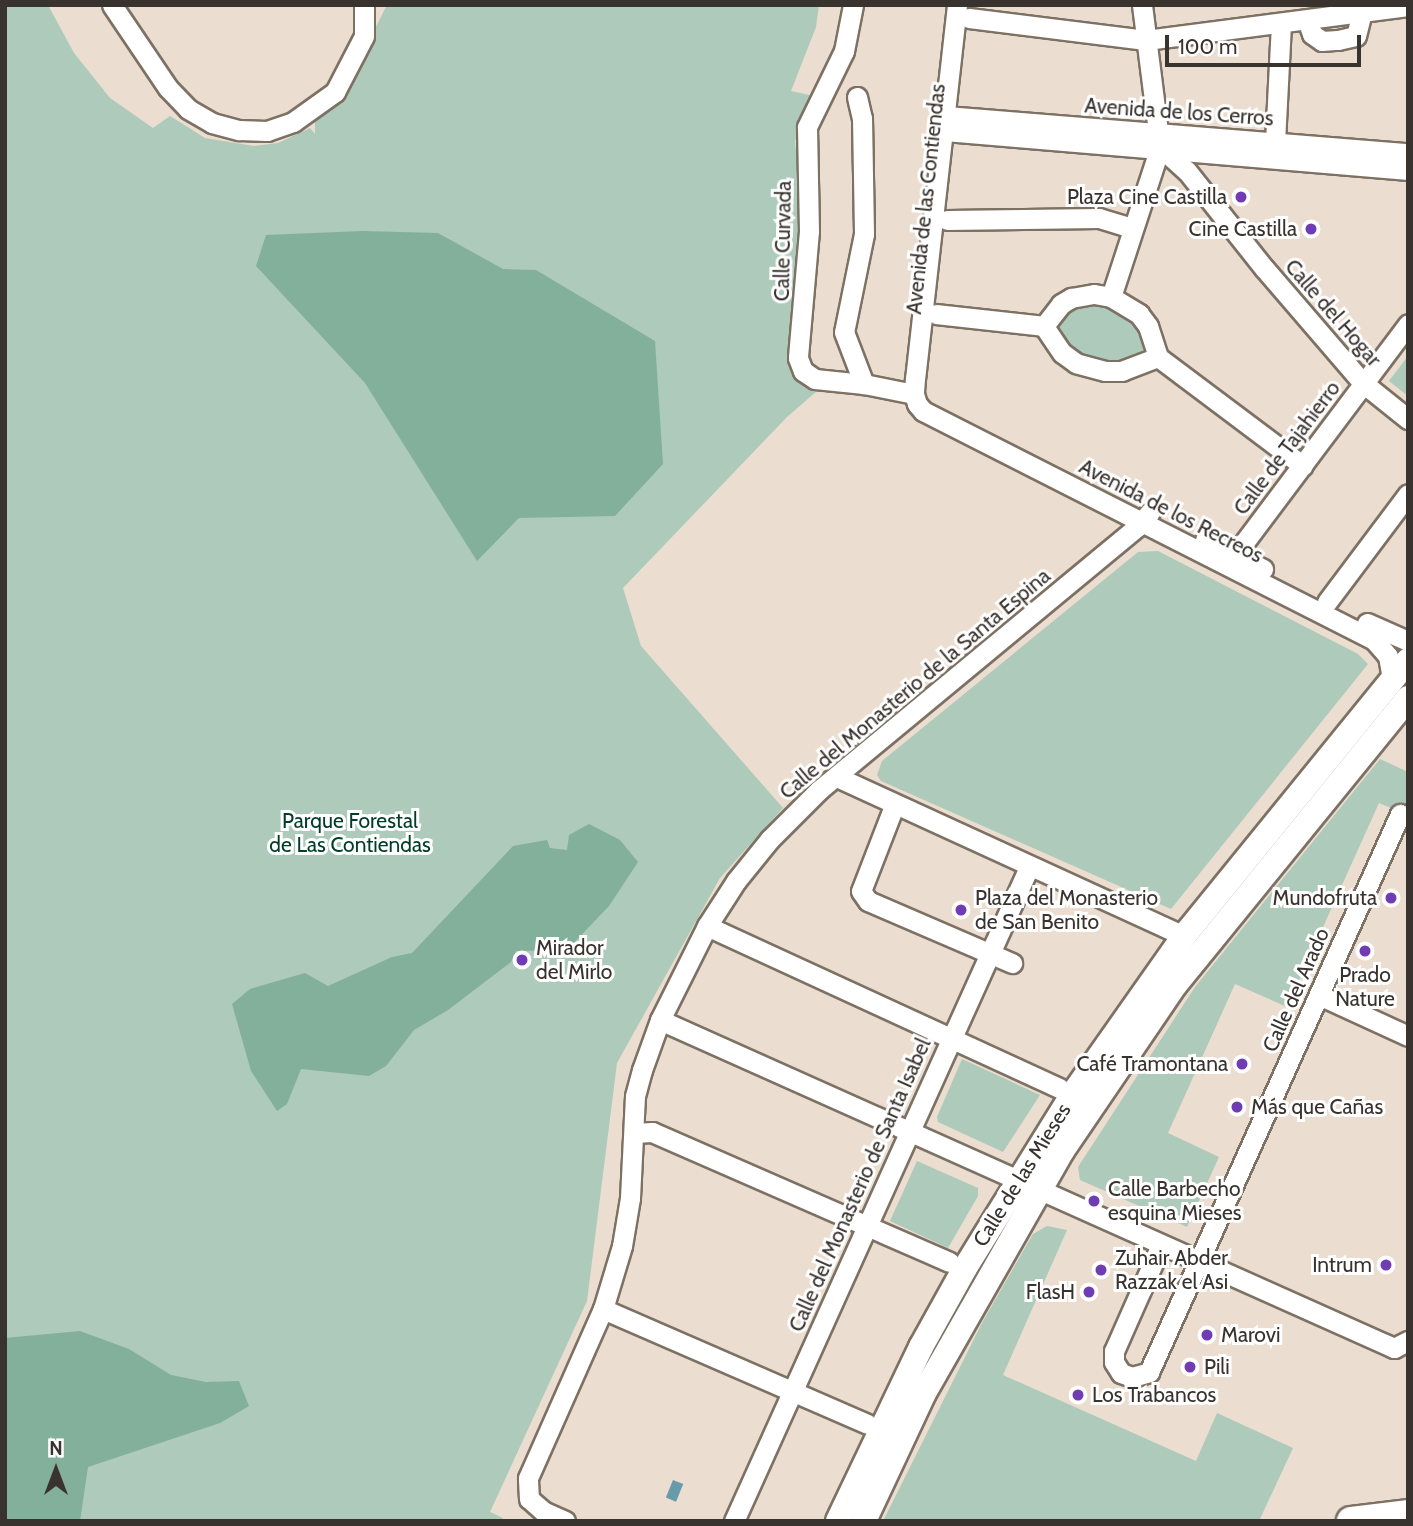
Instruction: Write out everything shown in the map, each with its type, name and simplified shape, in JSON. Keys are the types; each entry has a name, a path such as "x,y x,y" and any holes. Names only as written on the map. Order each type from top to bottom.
{"highway":[{"path":"1351,1521 1408,1514"}],"main road":[{"name":"Calle de las Mieses","path":"864,1521 924,1393 1029,1186 1057,1160 1175,985 1398,716 1404,677"},
{"path":"838,1521 880,1429 940,1314 972,1272 1018,1195 1033,1181 1036,1169 1096,1078 1104,1049 1184,936 1404,677"},
{"path":"1184,936 1202,937 1228,918"},
{"path":"1175,985 1184,936"}],"street":[{"path":"112,5 168,88 188,108 212,123 239,130 267,131 293,122 335,92 364,36 364,5"},
{"name":"Calle Curvada","path":"853,5 844,51 807,127 809,231 798,358 803,371 815,379 864,384 920,396"},
{"path":"1111,297 1157,154 1142,5"},
{"path":"965,10 1146,40 1307,20 1334,10 1362,12 1408,6"},
{"name":"Avenida de las Contiendas","path":"920,396 965,10"},
{"path":"1307,20 1312,34 1322,41 1338,40 1356,36 1362,12"},
{"path":"1275,142 1281,23"},
{"path":"858,97 862,118 864,234 844,332 864,384"},
{"name":"Avenida de las Contiendas","path":"920,396 936,314 947,220 952,124"},
{"name":"Avenida de los Cerros","path":"952,124 1139,146 1147,156 1275,142 1408,153"},
{"name":"Avenida de los Cerros","path":"952,124 1157,154 1196,151 1408,170"},
{"name":"Avenida de los Cerros","path":"1187,171 1196,151"},
{"name":"Calle del Hogar","path":"1157,154 1187,171 1363,383 1408,419"},
{"path":"947,220 1087,218 1132,228"},
{"path":"1044,326 1053,312 1071,298 1094,294 1111,297 1139,314 1148,326 1158,357 1303,466"},
{"path":"936,314 1044,326 1062,353 1089,369 1122,371 1158,357"},
{"name":"Calle de Tajahierro","path":"1231,560 1408,324"},
{"name":"Avenida de los Recreos","path":"920,396 923,411 1231,560 1380,644 1404,677"},
{"path":"1327,602 1408,494"},
{"name":"Calle del Monasterio de la Santa Espina","path":"565,1521 543,1511 527,1493 528,1478 603,1309 622,1246 630,1198 635,1096 660,1020 707,926 736,881 771,839 819,790 1146,517"},
{"name":"Avenida de los Recreos","path":"1231,560 1408,641"},
{"path":"837,777 894,806 1184,936"},
{"path":"894,806 861,891 868,901 1012,963"},
{"name":"Calle del Arado","path":"1161,1245 1114,1351 1114,1362 1121,1373 1132,1377 1149,1372 1400,814"},
{"name":"Calle del Monasterio de Santa Isabel","path":"734,1521 1028,867"},
{"path":"707,926 1059,1088"},
{"path":"1319,995 1408,1036"},
{"path":"660,1020 1161,1245 1401,1345"},
{"path":"634,1133 652,1132 949,1262"},
{"path":"1057,1160 1065,1202"},
{"path":"603,1309 867,1424"}],"green space":[{"name":"Parque Forestal de Las Contiendas","path":"5,5 48,5 74,53 110,98 153,128 170,116 205,138 254,146 278,143 310,128 315,134 315,113 348,81 387,5 819,5 816,27 791,91 814,96 795,141 801,208 793,362 817,391 787,417 623,588 641,646 783,808 720,878 617,1063 587,1301 490,1512 503,1518 502,1521 5,1521"},
{"path":"362,231 438,233 503,269 536,270 655,341 663,464 615,516 519,518 477,561 365,383 256,266 266,235"},
{"path":"1101,301 1132,315 1146,345 1140,355 1124,363 1094,363 1068,349 1055,327 1061,310"},
{"path":"1408,356 1408,396 1389,381"},
{"path":"1158,551 1358,654 1368,664 1171,909 881,781 877,775 882,761 1138,552"},
{"path":"1380,759 1408,772 1408,815 1379,803 1287,1007 1235,984 1168,1133 1219,1157 1187,1227 1080,1180 1078,1167 1195,987"},
{"path":"589,824 620,840 638,862 609,906 567,950 516,951 511,962 448,1010 414,1030 386,1066 369,1076 301,1069 287,1104 277,1111 251,1071 232,1004 250,989 305,973 328,986 392,957 412,953 513,846 547,840 550,848 567,850 569,835"},
{"path":"962,1059 1040,1095 1003,1152 938,1122 937,1117"},
{"path":"917,1161 978,1188 978,1196 948,1248 890,1221"},
{"path":"1047,1226 1067,1230 1003,1375 1196,1461 1217,1413 1293,1448 1259,1521 883,1521 983,1321 1033,1234"},
{"path":"80,1331 129,1349 171,1375 206,1382 239,1381 249,1406 220,1423 88,1467 80,1521 5,1521 5,1338"}],"water":[{"path":"673,1480 683,1484 676,1502 666,1498"}],"place":[{"name":"Plaza Cine Castilla","path":"1241,197"},
{"name":"Cine Castilla","path":"1311,229"},
{"name":"Mundofruta","path":"1391,898"},
{"name":"Plaza del Monasterio de San Benito","path":"961,910"},
{"name":"Prado Nature","path":"1365,951"},
{"name":"Mirador del Mirlo","path":"522,960"},
{"name":"Café Tramontana","path":"1242,1064"},
{"name":"Más que Cañas","path":"1237,1107"},
{"name":"Calle Barbecho esquina Mieses","path":"1094,1201"},
{"name":"Intrum","path":"1386,1265"},
{"name":"Zuhair Abder Razzak el Asi","path":"1101,1270"},
{"name":"FlasH","path":"1089,1292"},
{"name":"Marovi","path":"1207,1335"},
{"name":"Pili","path":"1190,1367"},
{"name":"Los Trabancos","path":"1078,1395"}]}
